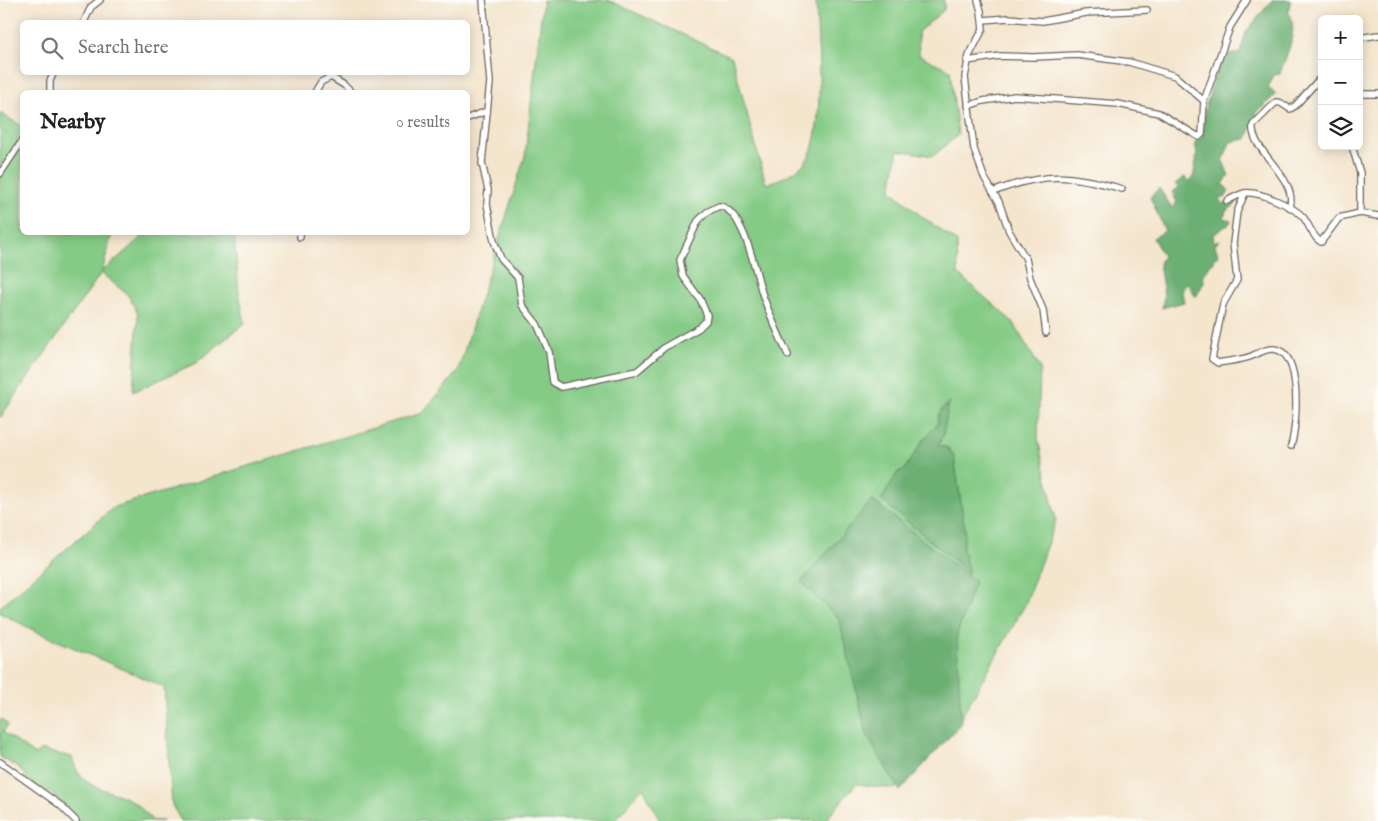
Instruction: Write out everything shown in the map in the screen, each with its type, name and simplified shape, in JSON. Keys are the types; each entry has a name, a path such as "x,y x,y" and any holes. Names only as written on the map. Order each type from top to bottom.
{"street":[{"path":"85,20 91,7 100,0"},
{"path":"482,0 489,62 482,163 488,190 487,204 494,241 501,259 518,278 522,305 537,324 549,352 553,382 561,387 637,372 665,346 704,324 707,315 700,299 683,276 680,260 698,221 707,212 719,206 730,210 746,238 763,295 788,354"},
{"path":"978,0 983,20 980,37 967,61 965,78 976,156 1009,231 1026,259 1030,278 1043,310 1046,333"},
{"path":"968,106 984,101 1024,96 1118,104 1159,113 1199,137 1202,134 1204,101 1230,27 1246,0"},
{"path":"983,20 1008,18 1043,21 1086,13 1147,10"},
{"path":"1363,37 1378,35"},
{"path":"967,61 1000,56 1077,55 1129,62 1175,76 1204,101"},
{"path":"50,90 50,81 53,75"},
{"path":"317,90 321,82 331,77 349,90"},
{"path":"1290,207 1288,188 1256,139 1254,124 1276,102 1293,108 1318,80"},
{"path":"1363,94 1378,94"},
{"path":"470,117 487,111"},
{"path":"0,174 20,144"},
{"path":"1353,150 1360,173 1360,213"},
{"path":"993,192 1017,183 1053,176 1076,177 1122,189"},
{"path":"1245,193 1237,212 1233,243 1237,280 1223,304 1212,358 1218,363 1252,356 1271,349 1278,350 1287,357 1293,368 1296,426 1291,446"},
{"path":"1227,201 1245,193 1257,194 1290,207 1303,217 1320,242 1323,241 1330,227 1338,218 1360,213 1378,216"},
{"path":"0,762 60,805 76,821"}],"green space":[{"path":"543,0 608,0 732,57 766,184 798,169 808,159 811,152 818,118 819,98 816,0 944,0 944,10 918,32 919,55 950,70 958,135 933,156 898,150 891,190 920,215 957,242 958,274 1012,321 1040,368 1038,439 1056,520 1025,605 957,725 895,789 856,784 825,821 660,821 643,787 614,821 181,821 172,805 164,687 35,631 0,613 0,607 114,507 422,413 458,371 525,156"},
{"path":"1272,0 1291,0 1288,11 1293,26 1291,42 1280,74 1274,75 1268,88 1276,94 1257,113 1247,139 1230,142 1223,161 1229,176 1223,184 1229,191 1225,198 1218,198 1223,204 1235,199 1235,205 1226,211 1224,218 1231,220 1230,223 1213,235 1214,242 1219,240 1215,245 1218,255 1203,276 1204,282 1196,297 1186,282 1182,292 1184,302 1162,308 1164,295 1159,263 1163,256 1153,238 1165,231 1150,197 1159,188 1172,208 1177,202 1172,192 1179,188 1175,184 1184,177 1189,181 1193,178 1197,155 1195,142 1202,138 1205,109 1218,69 1228,55 1240,53 1246,32"},
{"path":"0,113 20,125 20,235 111,235 102,272 144,235 234,235 239,293 245,323 196,363 133,392 138,314 128,295 101,273 0,418"},
{"path":"949,402 943,436 938,445 948,448 954,456 965,530 963,550 969,573 881,500 898,472 904,470 924,439 937,424 939,413"},
{"path":"872,500 975,581 957,635 961,724 900,791 867,736 839,619 801,582"},
{"path":"2,719 8,725 3,732 35,755 41,750 72,757 76,769 89,783 133,802 153,821 78,821 55,795 36,789 19,768 0,757 0,720"}]}
